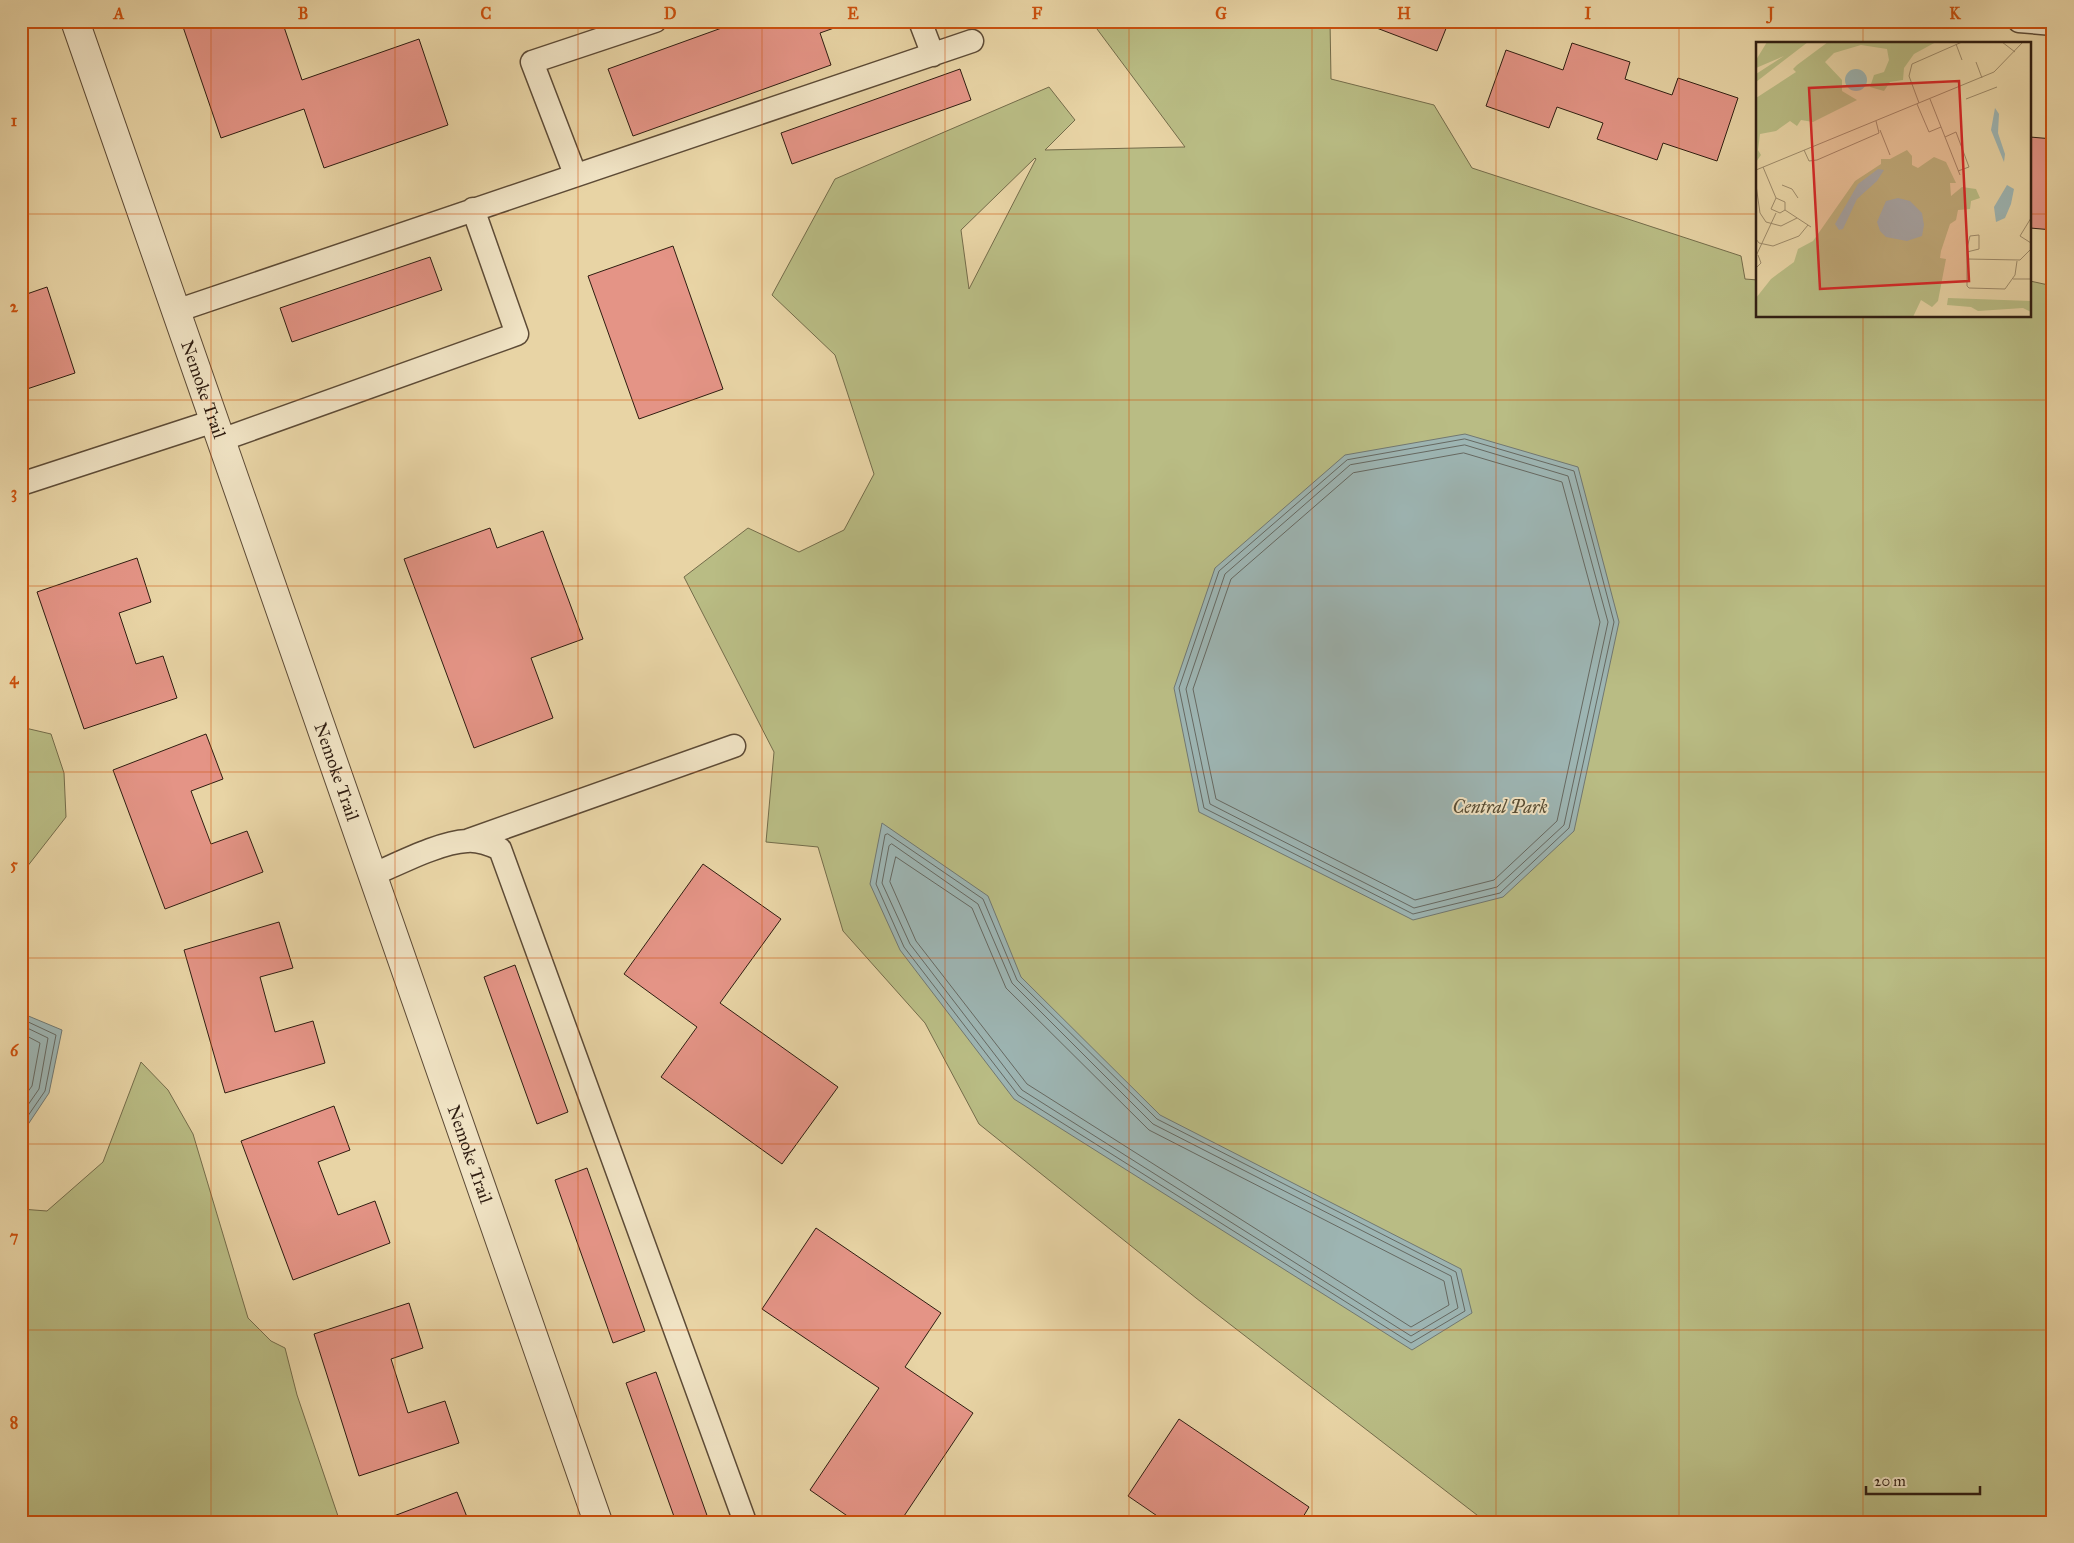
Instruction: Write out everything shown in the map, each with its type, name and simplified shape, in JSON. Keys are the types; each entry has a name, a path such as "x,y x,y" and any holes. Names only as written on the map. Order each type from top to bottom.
{"street":[{"name":"Nemoke Trail","path":"75,21 598,1522"}],"lane":[{"path":"575,174 532,62 655,21"},
{"path":"920,21 933,55"},
{"path":"2019,21 2053,24"},
{"path":"176,311 575,174 972,41"},
{"path":"21,484 217,430 517,334 473,209"},
{"path":"372,875 448,844 468,841 734,746"},
{"path":"468,841 492,845 500,849 745,1522"}],"green space":[{"name":"Central Park","path":"1095,21 1330,21 1331,79 1434,105 1472,168 1741,256 1745,279 1756,280 1756,318 2032,318 2032,281 2053,286 2053,1522 1486,1522 1196,1298 979,1124 925,1023 843,931 818,847 766,842 774,752 684,577 748,528 799,552 844,530 874,474 835,355 772,295 835,179 1049,87 1075,120 1045,150 1185,147 1094,25","holes":["1035,158 1036,159 969,289 961,230"]},
{"path":"21,727 51,734 64,773 66,817 23,872 21,887"},
{"path":"141,1062 168,1090 193,1134 248,1318 271,1341 285,1348 297,1395 340,1522 21,1522 21,1209 47,1211 103,1162"}],"water":[{"path":"1465,434 1578,467 1619,622 1574,831 1503,897 1413,920 1199,812 1174,688 1215,568 1345,455"},
{"path":"882,823 988,896 1021,977 1160,1115 1461,1269 1472,1313 1412,1350 1014,1099 900,950 870,884"},
{"path":"21,1001 26,1015 62,1030 49,1093 21,1135"}],"building":[{"path":"181,21 282,21 302,80 419,39 448,125 324,168 304,109 221,138"},
{"path":"741,21 851,22 820,33 831,65 633,136 608,69"},
{"path":"1376,21 1449,21 1437,51 1374,27"},
{"path":"1572,43 1630,62 1625,79 1672,95 1678,78 1738,98 1717,161 1663,143 1657,160 1597,139 1603,123 1557,107 1549,128 1486,106 1506,50 1563,70"},
{"path":"960,69 971,100 792,164 781,133"},
{"path":"2032,137 2053,139 2053,230 2032,228"},
{"path":"673,246 723,389 639,419 588,276"},
{"path":"430,257 442,290 292,342 280,308"},
{"path":"47,287 75,373 21,391 21,296"},
{"path":"490,528 497,548 543,531 583,639 531,658 553,718 474,748 404,559"},
{"path":"137,558 151,602 119,613 136,664 163,656 177,698 84,729 37,592"},
{"path":"206,734 223,779 191,791 211,844 247,831 263,872 165,909 113,770"},
{"path":"703,864 781,919 720,1003 838,1087 782,1164 661,1077 697,1027 624,974"},
{"path":"279,922 293,968 260,977 275,1032 313,1021 325,1063 225,1093 184,950"},
{"path":"515,965 568,1112 537,1124 484,977"},
{"path":"334,1106 350,1150 318,1162 338,1215 375,1201 390,1243 293,1280 241,1141"},
{"path":"587,1168 645,1331 613,1343 555,1180"},
{"path":"816,1228 941,1313 905,1367 973,1413 900,1522 856,1522 810,1490 879,1388 762,1309"},
{"path":"409,1303 423,1348 391,1359 408,1413 445,1401 459,1443 359,1476 314,1334"},
{"path":"656,1372 709,1521 707,1522 676,1522 626,1383"},
{"path":"1179,1419 1309,1507 1300,1522 1166,1522 1128,1496"},
{"path":"457,1492 469,1522 378,1522"}]}
